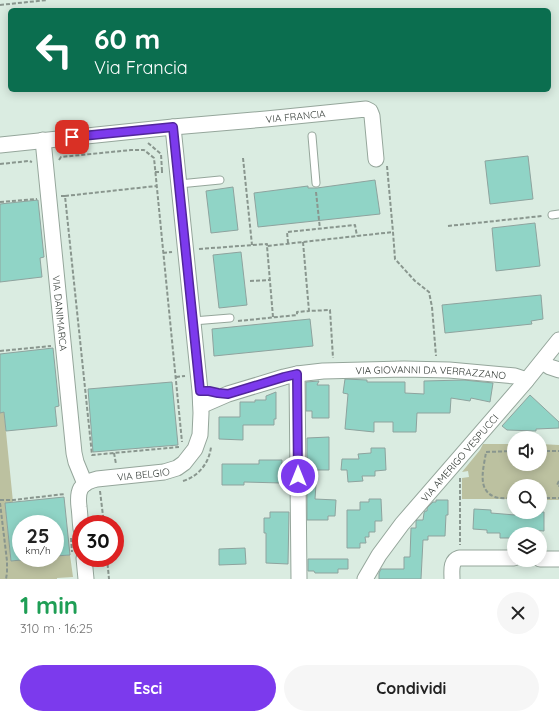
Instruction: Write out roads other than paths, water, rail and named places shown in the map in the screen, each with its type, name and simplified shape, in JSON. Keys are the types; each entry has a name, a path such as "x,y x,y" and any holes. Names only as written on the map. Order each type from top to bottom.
{"street":[{"name":"VIA FRANCIA","path":"0,145 366,109 370,111 372,116 380,161"},
{"path":"173,127 200,397 205,404 228,394 297,374 299,579"},
{"name":"VIA DANIMARCA","path":"43,140 74,453 85,484"},
{"name":"VIA AMERIGO VESPUCCI","path":"365,579 379,555 398,530 526,381 559,340"},
{"path":"542,362 559,370"},
{"name":"VIA GIOVANNI DA VERRAZZANO","path":"297,374 334,367 448,370 515,376 526,381"},
{"name":"VIA BELGIO","path":"85,484 88,481 98,479 164,472 178,468 188,459 198,442 201,428 200,397"},
{"path":"80,515 78,494 85,484"},
{"path":"452,579 452,565 460,553 507,557"},
{"path":"547,559 559,559"},
{"path":"85,567 86,579"}],"lane":[{"path":"312,136 316,184"},
{"path":"179,184 220,180"},
{"path":"193,321 230,318"}]}
